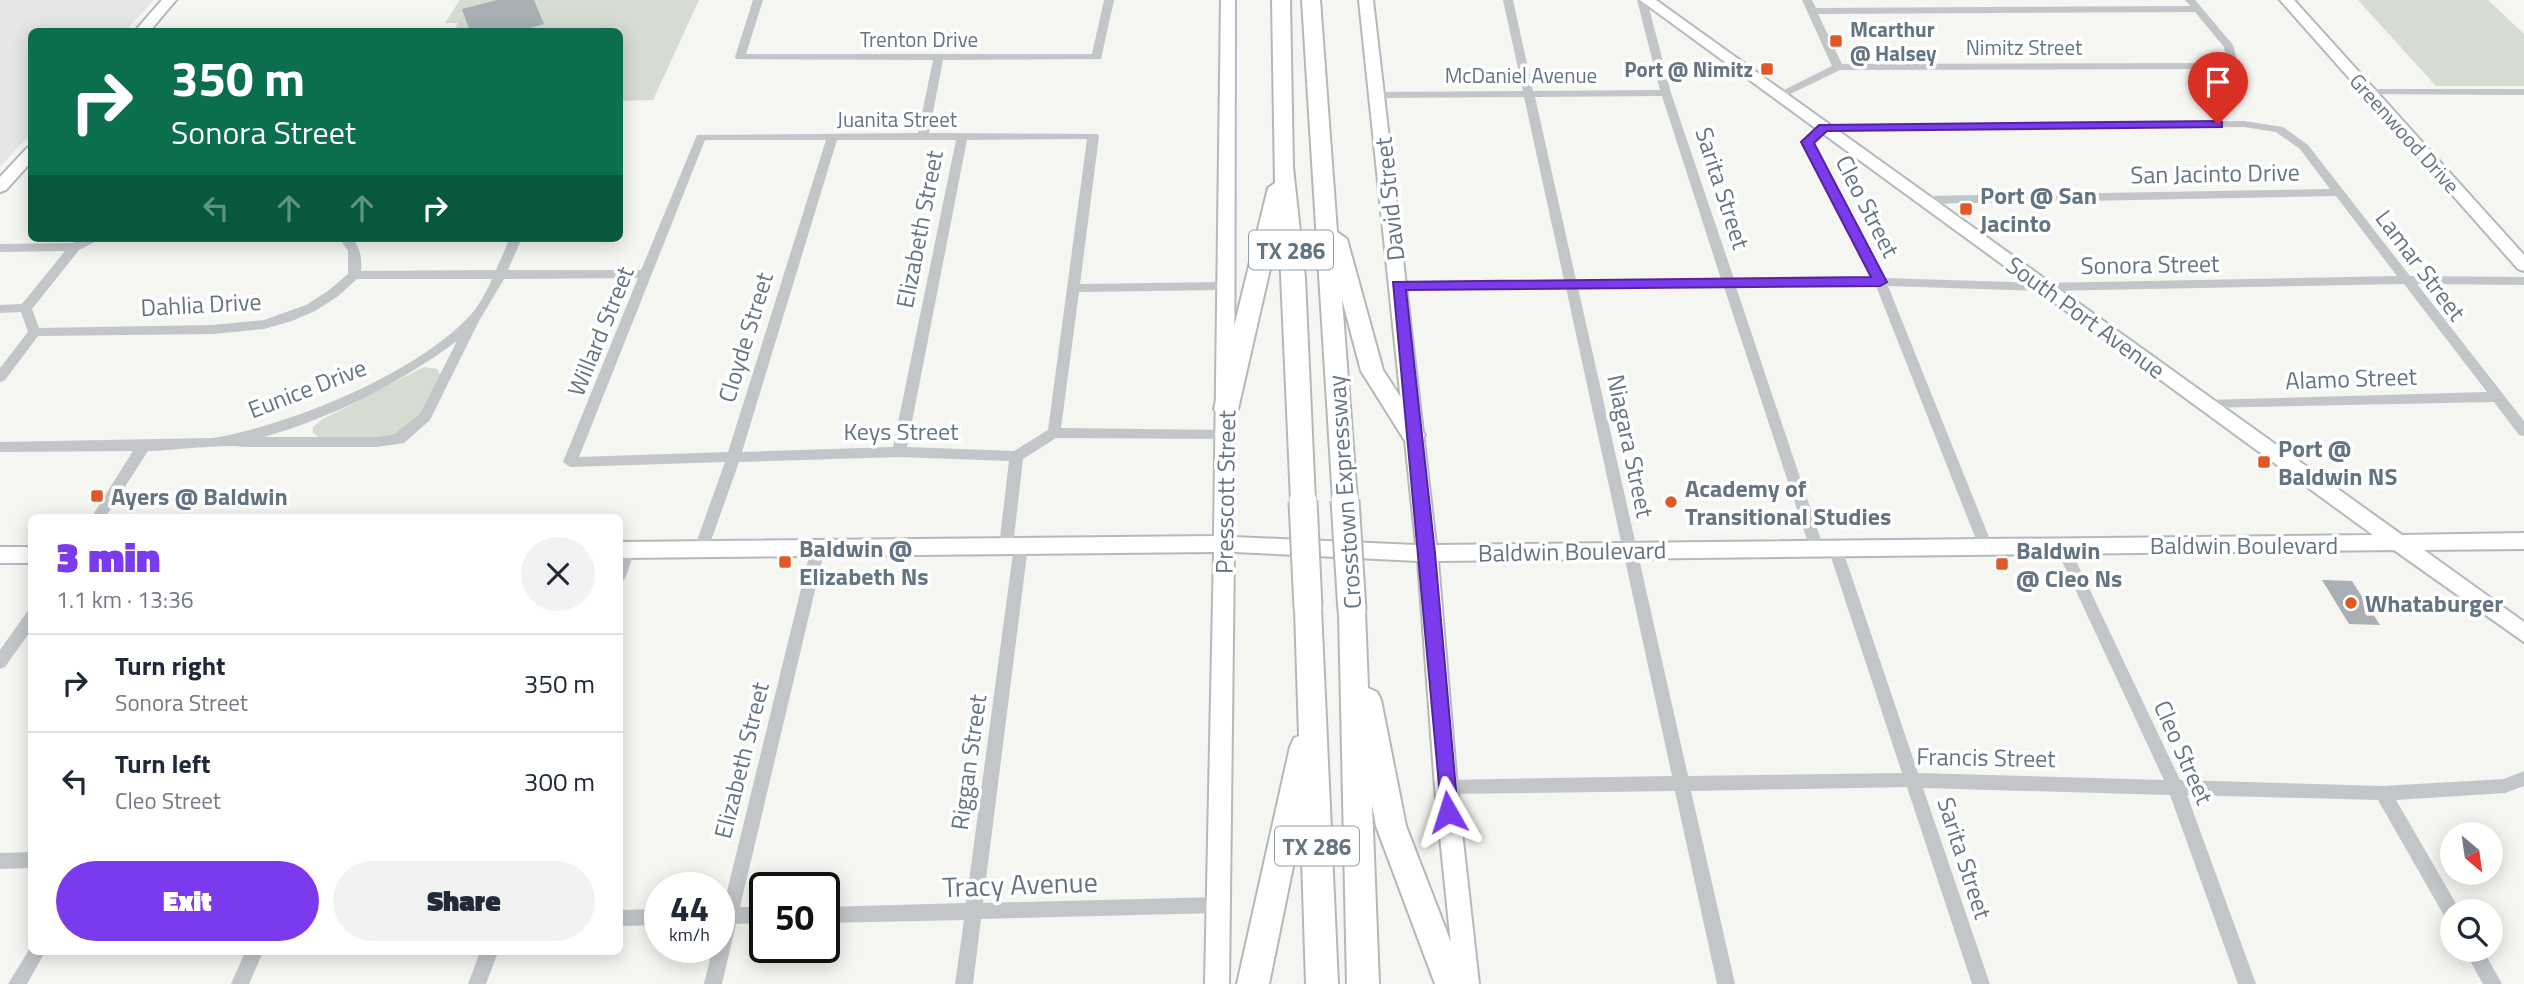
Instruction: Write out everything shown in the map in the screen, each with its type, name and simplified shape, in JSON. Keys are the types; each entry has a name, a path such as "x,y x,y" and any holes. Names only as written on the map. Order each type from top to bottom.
{"highway":[{"path":"1270,0 1282,55"},
{"name":"Crosstown Expressway","path":"1282,0 1283,167 1294,278 1321,984"},
{"name":"Crosstown Expressway","path":"1311,0 1321,181 1353,619 1363,984"},
{"path":"1312,28 1318,0"},
{"path":"1226,409 1283,167"},
{"path":"1321,181 1373,371 1413,436"},
{"path":"1353,619 1391,826 1451,984"},
{"path":"1253,984 1312,709"}],"main road":[{"path":"144,28 169,0"},
{"name":"Presscott Street","path":"1217,984 1226,409 1228,0"},
{"name":"David Street","path":"1366,0 1427,553 1446,787 1467,984"},
{"name":"South Port Avenue","path":"1647,0 2522,631"},
{"name":"Greenwood Drive","path":"2287,0 2524,265"},
{"path":"0,187 28,156"},
{"name":"Baldwin Boulevard","path":"624,550 1224,544 1427,553 2524,541"},
{"path":"0,555 28,555"}],"street":[{"name":"Trenton Drive","path":"758,0 740,57 938,60 1097,57 1109,0"},
{"name":"Niagara Street","path":"1508,0 1726,984"},
{"name":"Sarita Street","path":"1642,0 1666,93 1728,282 1913,780 1981,984"},
{"path":"1807,0 1839,67"},
{"path":"1813,11 2194,4"},
{"name":"Nimitz Street","path":"1780,96 1839,67 2212,66 2232,60 2229,47 2194,4"},
{"name":"Elizabeth Street","path":"923,138 938,60"},
{"path":"2368,92 2519,92 2524,102"},
{"name":"McDaniel Avenue","path":"1377,95 1666,93"},
{"name":"Lamar Street","path":"1824,128 2244,124 2279,129 2304,147 2495,397 2524,431"},
{"name":"Cleo Street","path":"1824,128 1807,142 1880,282 1986,547"},
{"name":"Juanita Street","path":"701,137 962,139 1093,136 1073,288"},
{"name":"Willard Street","path":"570,462 701,137"},
{"name":"Cloyde Street","path":"701,549 734,456 832,138"},
{"name":"Elizabeth Street","path":"899,452 962,139"},
{"name":"San Jacinto Drive","path":"1924,200 2339,192"},
{"path":"0,248 75,247 87,242"},
{"path":"350,242 356,258 354,275 645,274"},
{"name":"Eunice Drive","path":"0,447 216,443 281,427 368,390 434,351 477,315 501,273 514,242"},
{"path":"26,309 75,247"},
{"name":"Dahlia Drive","path":"34,332 245,329 280,322 312,309 339,291 354,275"},
{"name":"Sonora Street","path":"1398,285 1880,282 2045,287 2405,280 2524,281"},
{"path":"1054,433 1073,288 1226,286"},
{"path":"0,309 26,309"},
{"path":"0,377 34,332 26,309"},
{"path":"216,443 377,442 399,439 425,417 477,315"},
{"name":"Alamo Street","path":"2207,405 2495,397"},
{"path":"1016,456 1054,433 1225,435"},
{"path":"101,514 145,444"},
{"name":"Keys Street","path":"570,462 899,452 1016,456"},
{"name":"Riggan Street","path":"964,984 1014,546 1016,456"},
{"name":"Cleo Street","path":"2062,546 2175,786 2247,984"},
{"name":"Elizabeth Street","path":"735,873 818,548"},
{"path":"0,662 28,622"},
{"name":"Francis Street","path":"1446,787 1913,780 2383,793 2505,786 2524,778"},
{"path":"2383,793 2444,899"},
{"path":"0,861 28,860"},
{"name":"Tracy Avenue","path":"840,915 1218,905"},
{"path":"623,918 644,917"},
{"path":"18,984 34,955"},
{"path":"240,984 253,955"},
{"path":"477,984 488,955"},
{"path":"2480,962 2493,984"},
{"name":"Elizabeth Street","path":"713,984 716,963"}],"shaded area":[{"path":"0,0 154,0 128,28 28,28 28,136 0,167"},
{"path":"460,0 699,0 653,100 623,101 623,28 456,28 458,23 445,23"},
{"path":"2358,0 2488,0 2524,34 2524,86 2436,86"},
{"path":"424,367 437,369 441,376 423,411 407,429 384,437 370,438 319,437 313,433 313,427 321,420"}],"building":[{"path":"497,0 534,0 544,24 530,28 469,28 462,9"},
{"name":"Whataburger","path":"2322,580 2352,581 2380,625 2349,624"}],"place":[{"name":"Mcarthur @ Halsey","path":"1836,41"},
{"name":"Port @ Nimitz","path":"1767,69"},
{"name":"Port @ San Jacinto","path":"1966,209"},
{"name":"Port @ Baldwin NS","path":"2264,462"},
{"name":"Ayers @ Baldwin","path":"97,496"},
{"name":"Academy of Transitional Studies","path":"1671,502"},
{"name":"Baldwin @ Elizabeth Ns","path":"785,562"},
{"name":"Baldwin @ Cleo Ns","path":"2002,564"},
{"name":"Whataburger","path":"2351,603"}],"route":[{"path":"1448,812 1427,553 1398,285 1880,282 1807,142 1824,128 2218,124"}]}
